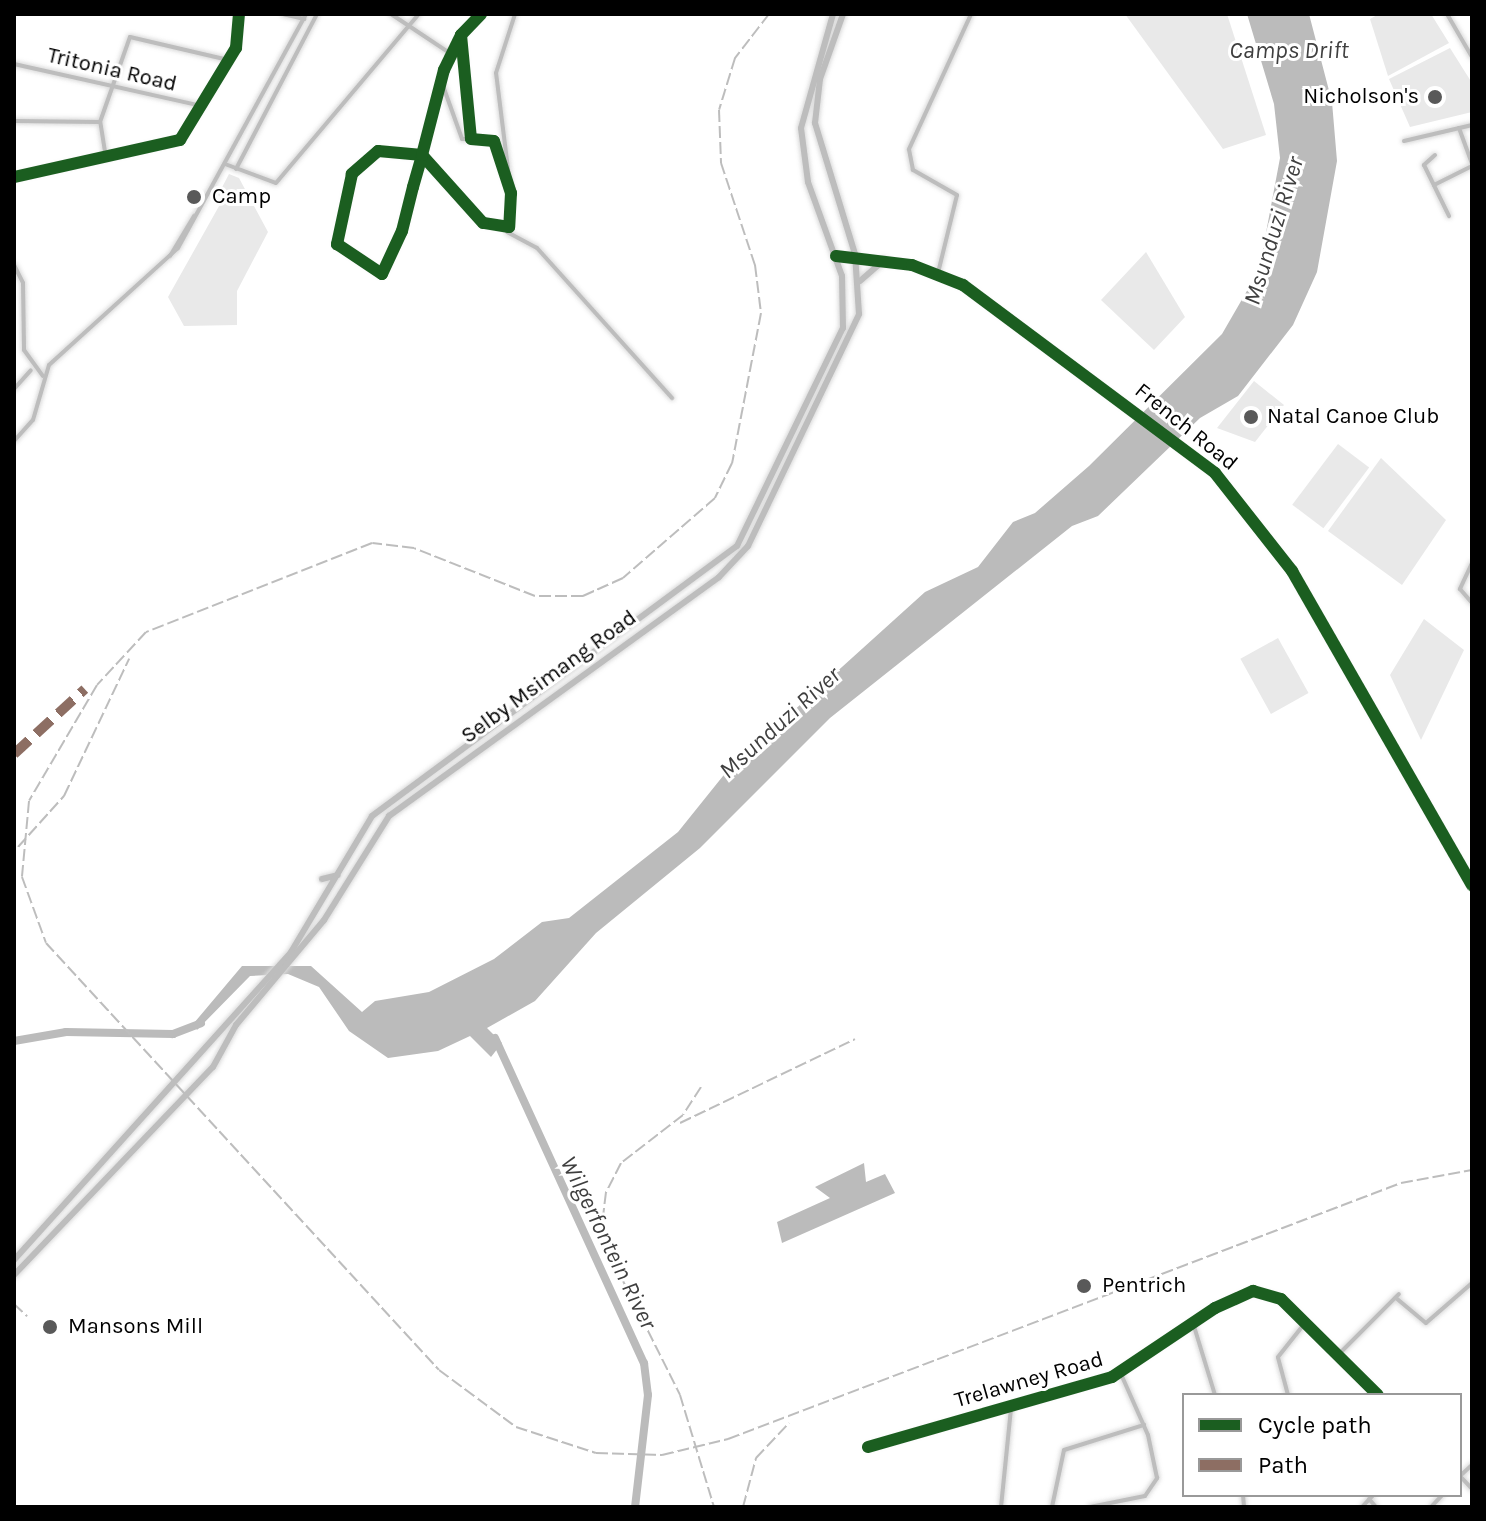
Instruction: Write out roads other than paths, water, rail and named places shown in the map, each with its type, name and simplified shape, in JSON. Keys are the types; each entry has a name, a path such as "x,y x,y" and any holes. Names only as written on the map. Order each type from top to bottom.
{"main road":[{"name":"Selby Msimang Road","path":"294,953 381,807 729,556 839,339 846,302 836,256 808,182 801,128 833,14"},
{"name":"Selby Msimang Road","path":"14,1260 294,953 341,890 369,838 399,808 735,562 852,340 860,282 855,254 815,123 820,79 843,14"},
{"path":"860,282 884,260"},
{"path":"322,879 338,875"},
{"path":"321,907 341,890"},
{"name":"Selby Msimang Road","path":"14,1275 213,1067 272,978"}],"street":[{"path":"14,177 180,140 228,60 239,14"},
{"path":"14,441 33,420 43,376 169,258 225,164 305,17 283,14"},
{"path":"236,169 317,14"},
{"path":"391,14 451,54"},
{"path":"225,164 276,183 419,14"},
{"path":"481,14 461,35 441,81 422,155 387,273 340,251 355,168 384,148 422,155 483,223 537,248 672,398"},
{"path":"507,232 511,193 496,81 515,14"},
{"path":"938,273 957,195 913,170 909,149 971,14"},
{"path":"1447,14 1472,57"},
{"path":"106,158 100,122 134,35 228,60"},
{"path":"461,35 471,139"},
{"name":"Tritonia Road","path":"14,64 202,106"},
{"path":"441,81 462,139 494,141 511,193"},
{"path":"14,121 100,122"},
{"path":"1404,141 1472,125"},
{"path":"1434,185 1472,164 1459,128"},
{"path":"1435,155 1424,162 1449,216"},
{"name":"French Road","path":"836,256 855,254 938,273 1128,404 1196,456 1268,534 1472,885"},
{"path":"14,265 22,277 31,369 14,389"},
{"path":"31,369 43,376"},
{"path":"1472,563 1460,589 1472,603"},
{"path":"1338,1355 1398,1296 1426,1323 1472,1283"},
{"name":"Trelawney Road","path":"868,1447 1011,1408 1120,1373 1193,1323 1253,1291 1277,1296 1373,1393"},
{"path":"1193,1323 1214,1393"},
{"path":"1287,1393 1278,1357 1305,1323"},
{"path":"1090,1507 1153,1490 1158,1471 1144,1425 1120,1373"},
{"path":"1001,1507 1011,1408"},
{"path":"1052,1507 1064,1450 1144,1425"},
{"path":"1362,1507 1371,1497 1376,1507"}],"water":[{"name":"Camps Drift","path":"1247,14 1309,14 1332,102 1337,161 1317,272 1293,325 1238,396 1200,418 1098,516 1072,526 830,718 700,848 596,933 535,1001 487,1028 502,1043 491,1057 470,1036 438,1051 388,1058 349,1031 319,987 288,974 250,976 197,1030 194,1023 242,966 311,966 362,1012 375,1001 429,992 494,959 542,922 569,918 678,832 727,771 925,592 978,567 1013,522 1035,513 1089,466 1222,334 1259,270 1280,158 1274,104"},
{"path":"864,1163 866,1182 885,1174 895,1193 782,1243 777,1222 830,1198 815,1187"}],"waterway":[{"name":"Msunduzi River","path":"14,1041 66,1032 173,1034 201,1023"},
{"name":"Wilgerfontein River","path":"495,1038 644,1363 648,1395 635,1507"}],"railway":[{"path":"769,14 735,58 719,110 721,163 755,265 761,313 732,463 715,498 623,578 583,596 535,596 414,548 372,543 146,632 97,685 29,801 22,877 46,943 439,1370 516,1427 596,1453 662,1455 728,1439 1401,1183 1472,1170"},
{"path":"18,847 64,796 129,659"},
{"path":"680,1123 855,1039"},
{"path":"701,1087 683,1115 621,1163 606,1192 602,1225 612,1259 680,1395 714,1507"},
{"path":"14,1304 27,1316"},
{"path":"743,1507 756,1458 789,1423"}],"place":[{"name":"Nicholson's","path":"1435,97"},
{"name":"Camp","path":"194,197"},
{"name":"Natal Canoe Club","path":"1251,417"},
{"name":"Pentrich","path":"1084,1286"},
{"name":"Mansons Mill","path":"50,1327"}]}
